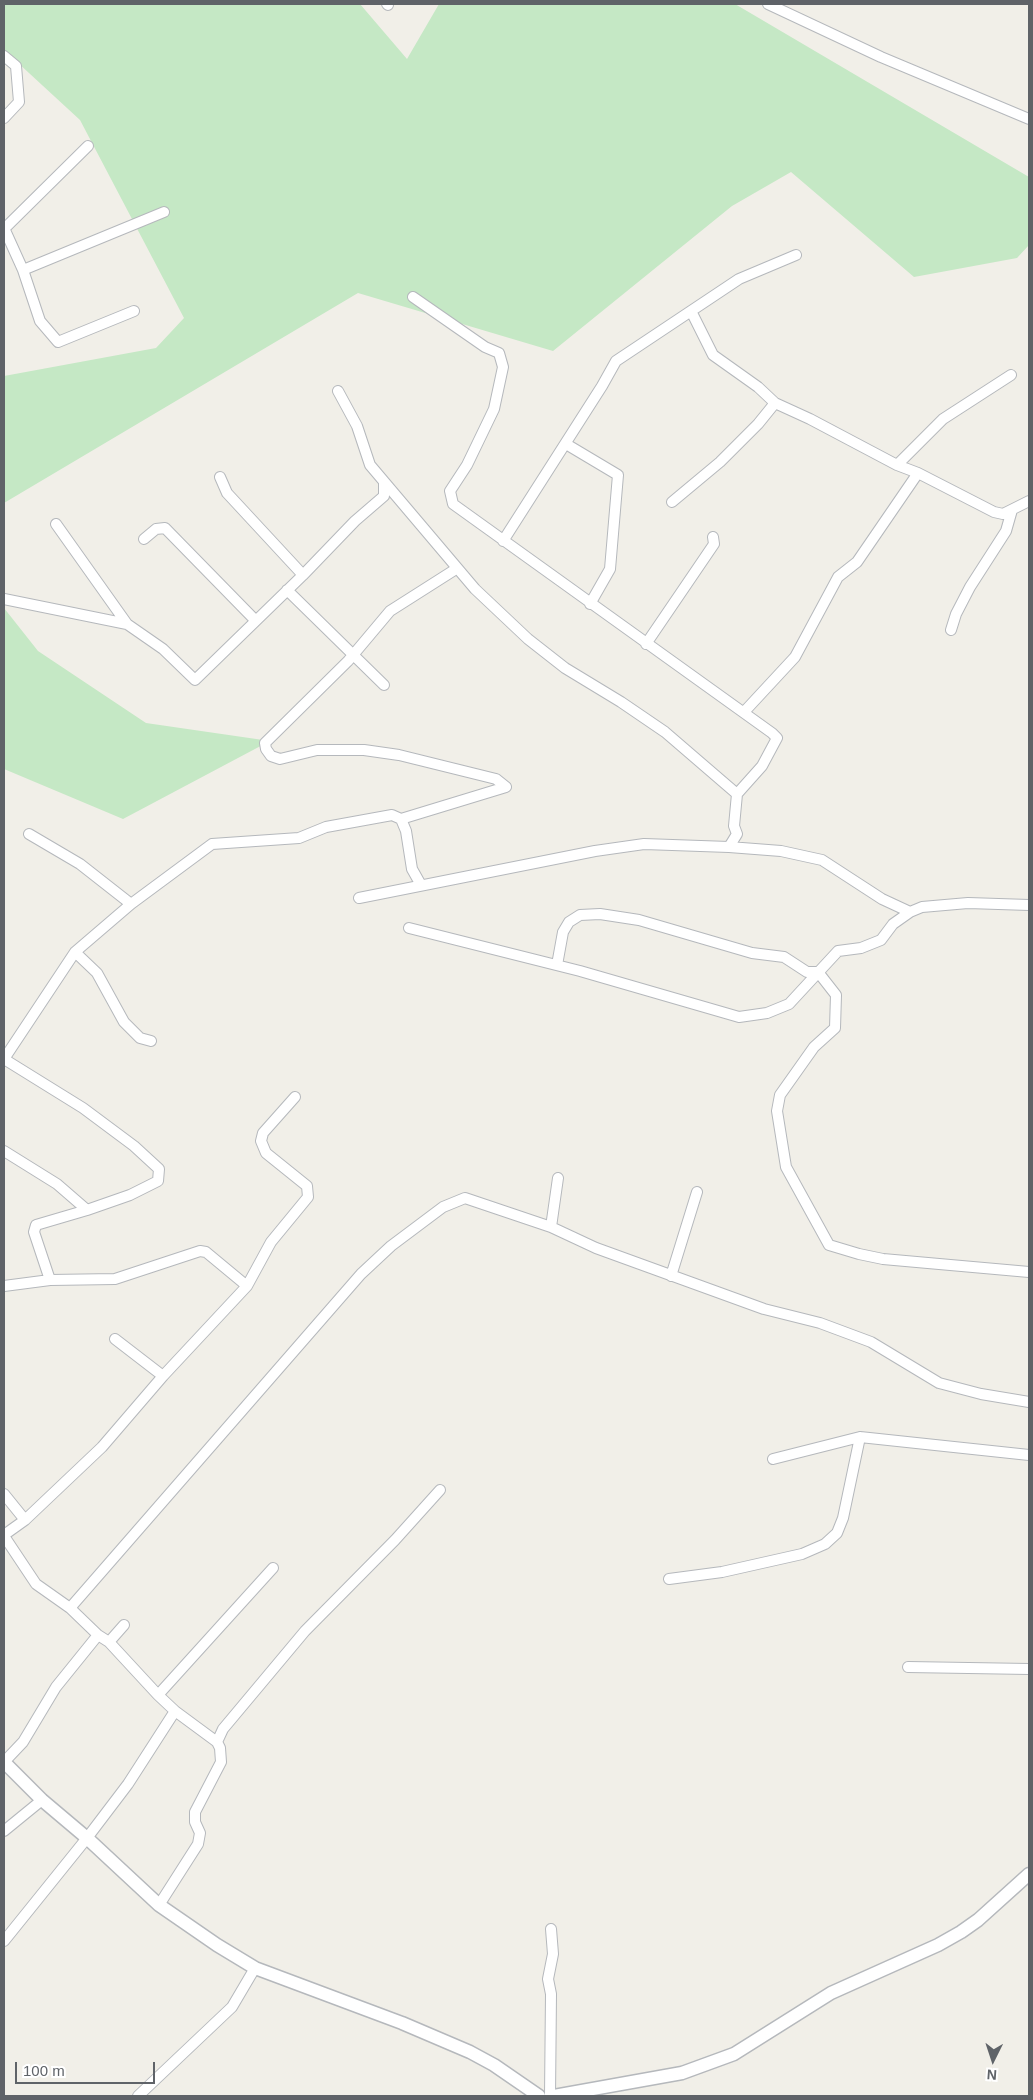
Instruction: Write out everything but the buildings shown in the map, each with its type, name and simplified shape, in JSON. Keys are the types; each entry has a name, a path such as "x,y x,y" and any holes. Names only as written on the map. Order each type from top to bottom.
{"street":[{"path":"768,4 881,57 1029,119"},
{"path":"4,56 16,66 19,102 4,118"},
{"path":"88,146 4,228 23,270 40,321 58,342 134,311"},
{"path":"23,270 164,212"},
{"path":"503,541 616,362 739,279 796,255"},
{"path":"413,297 485,347 499,353 503,367 494,409 466,466 450,491 453,504 590,604 744,712 777,738 762,766 737,794 734,826 737,834 728,847"},
{"path":"691,311 713,355 758,387 775,403 841,434 897,465 918,472 994,512 1004,514 1029,501"},
{"path":"897,465 943,419 1011,375"},
{"path":"338,391 356,426 370,465 456,569 528,639 565,668 621,702 665,732 737,794"},
{"path":"672,502 720,462 758,424 775,403"},
{"path":"566,444 618,475 610,569 590,604"},
{"path":"744,712 795,657 838,577 857,562 918,472"},
{"path":"220,477 228,493 303,575"},
{"path":"56,524 127,624 163,649 195,680 254,620 303,575 355,521 384,496 384,483"},
{"path":"951,630 956,614 970,587 1006,531 1012,510"},
{"path":"144,539 156,529 165,528 254,620"},
{"path":"646,644 714,544 714,537"},
{"path":"50,1280 34,1232 36,1225 130,1195 158,1181 159,1169 134,1146 83,1108 4,1059 75,952 131,904 212,844 299,838 326,827 392,815 401,819 506,787 496,779 399,755 364,750 317,750 280,759 271,756 266,749 265,743 352,656 390,611 456,569"},
{"path":"287,590 352,656 384,685"},
{"path":"4,598 127,624"},
{"path":"401,819 406,831 412,869 421,885"},
{"path":"29,834 80,864 131,904"},
{"path":"359,898 519,868 595,851 644,844 780,851 822,860 882,899 910,912"},
{"path":"409,928 670,995 739,1017 767,1013 789,1004 838,951 861,948 881,940 894,924 910,912 922,908 968,903 1029,905"},
{"path":"557,965 562,932 569,922 580,915 600,914 639,920 752,953 784,957 807,972 818,972"},
{"path":"75,952 96,973 124,1022 140,1038 151,1041"},
{"path":"818,972 836,995 835,1028 814,1047 780,1095 777,1111 786,1167 830,1245 883,1259 1029,1272"},
{"path":"159,1905 198,1844 200,1833 195,1822 195,1812 221,1762 220,1748 217,1742 175,1711 158,1695 109,1642 70,1608 36,1584 4,1535 25,1520 102,1447 163,1376 247,1286 270,1242 308,1197 307,1186 266,1153 261,1142 263,1133 295,1097"},
{"path":"4,1151 57,1184 87,1210"},
{"path":"551,1227 558,1178"},
{"path":"671,1276 697,1192"},
{"path":"70,1608 361,1274 391,1246 443,1207 465,1198 551,1227 574,1239 764,1309 820,1323 871,1342 939,1383 981,1394 1029,1402"},
{"path":"4,1286 50,1280 115,1279 200,1252 206,1252 247,1286"},
{"path":"115,1340 163,1376"},
{"path":"773,1459 860,1437 1029,1455"},
{"path":"669,1579 722,1572 802,1554 825,1544 837,1534 844,1518 860,1437"},
{"path":"217,1742 223,1729 305,1631 395,1540 440,1490"},
{"path":"4,1494 25,1520"},
{"path":"158,1695 273,1568"},
{"path":"109,1642 124,1626"},
{"path":"98,1634 56,1688 23,1742 4,1762 42,1800 87,1838 159,1905 188,1926 255,1968 402,2023 470,2052 494,2065 539,2096"},
{"path":"908,1667 1029,1670"},
{"path":"4,1941 87,1838 133,1776 175,1711"},
{"path":"4,1831 42,1800"},
{"path":"554,2096 682,2073 734,2054 831,1993 938,1945 961,1932 978,1920 1029,1874"},
{"path":"550,2096 550,1994 548,1979 553,1954 551,1929"},
{"path":"138,2096 232,2007 255,1968"}],"green space":[{"path":"4,4 360,4 407,59 439,4 735,4 1029,177 1029,245 1017,258 914,277 791,172 732,206 553,351 358,293 4,503 4,376 156,348 184,318 80,120 4,50"},
{"path":"4,608 38,651 146,723 270,741 123,819 4,769"}]}
